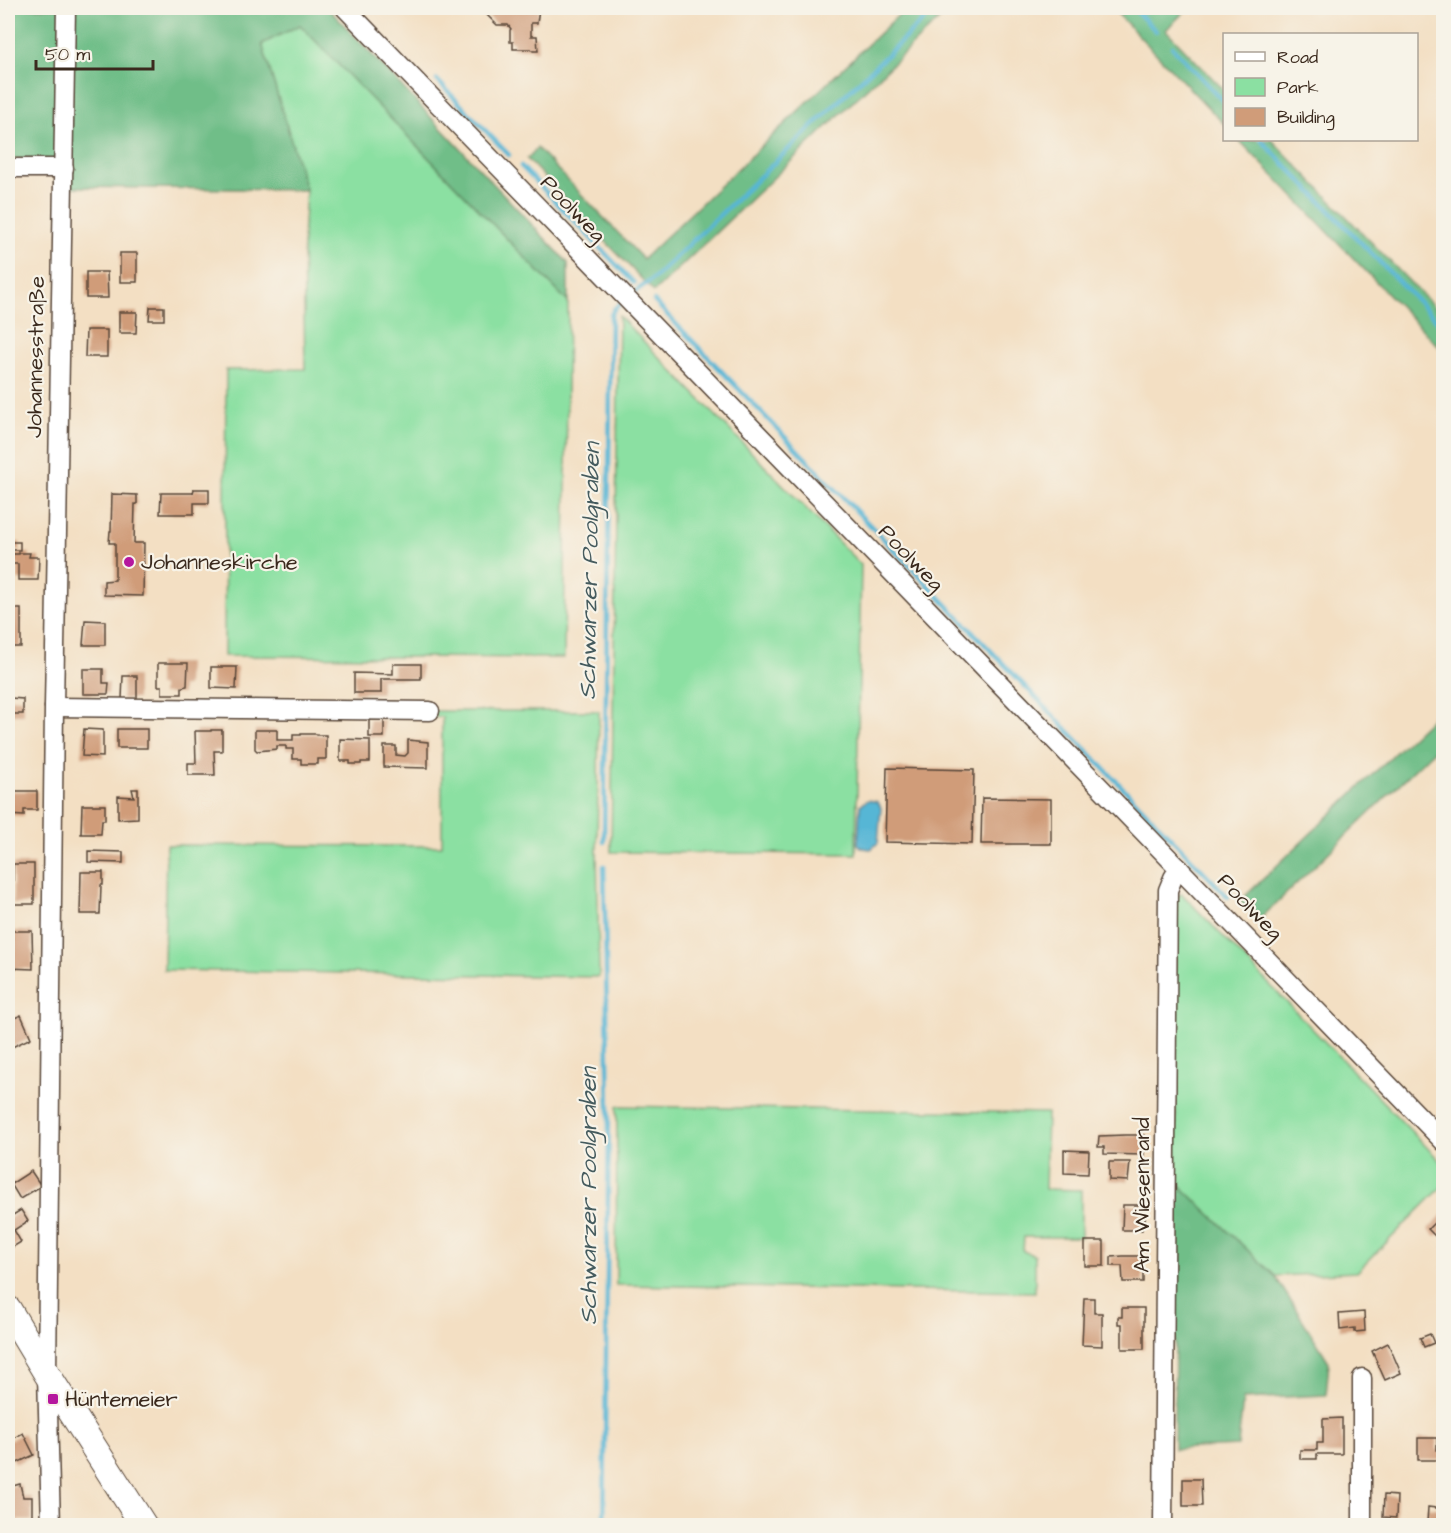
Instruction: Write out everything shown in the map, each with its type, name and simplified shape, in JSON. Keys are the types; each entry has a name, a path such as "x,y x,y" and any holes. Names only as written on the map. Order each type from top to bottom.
{"main road":[{"path":"8,1309 144,1526"}],"street":[{"name":"Johannesstraße","path":"51,1526 47,1374 54,707 66,8"},
{"name":"Poolweg","path":"345,8 1443,1142"},
{"path":"8,168 64,168"},
{"path":"54,707 430,711"},
{"name":"Am Wiesenrand","path":"1163,1526 1168,890 1179,868"},
{"path":"1362,1378 1362,1526"}],"green space":[{"path":"8,8 328,8 568,263 568,302 300,25 262,44 306,190 69,187 46,160 8,159"},
{"path":"906,8 951,8 654,292 527,159 537,148 643,259"},
{"path":"1112,8 1188,8 1166,30 1223,89 1223,123"},
{"path":"300,24 568,302 564,658 224,656 226,370 305,369 303,240 306,190 262,44"},
{"path":"1240,141 1273,141 1443,316 1443,351"},
{"path":"619,316 861,565 856,854 611,852"},
{"path":"1443,707 1443,742 1259,920 1240,901"},
{"path":"431,711 599,711 597,847 599,977 164,970 166,845 442,846 442,717 430,716"},
{"path":"1182,894 1443,1164 1443,1186 1357,1272 1275,1276 1176,1182 1175,897"},
{"path":"617,1106 1047,1113 1045,1189 1081,1190 1081,1237 1024,1237 1023,1251 1035,1256 1035,1292 616,1285"},
{"path":"1176,1182 1275,1276 1329,1362 1326,1395 1243,1399 1238,1446 1174,1449"}],"water":[{"path":"868,800 878,802 881,808 878,843 871,849 862,848 858,844 860,805"}],"building":[{"path":"483,8 508,8 511,11 539,9 537,23 531,23 531,36 537,36 538,51 513,49 513,42 510,42 511,29 508,25 497,25"},
{"path":"120,253 137,253 137,282 120,282"},
{"path":"86,272 107,272 108,298 86,298"},
{"path":"150,307 164,307 164,320 149,320"},
{"path":"119,312 137,312 136,333 119,333"},
{"path":"86,330 107,330 107,357 85,357"},
{"path":"194,489 209,489 209,503 194,503 194,514 160,514 161,493 193,493"},
{"name":"Johanneskirche","path":"112,494 137,495 134,543 144,543 143,596 104,595 104,581 115,580 115,543 109,543"},
{"path":"8,542 20,542 20,550 8,550"},
{"path":"30,553 29,557 39,557 38,580 18,580 18,564 8,564 8,554"},
{"path":"9,609 21,609 21,647 8,647"},
{"path":"85,620 105,621 105,645 83,645"},
{"path":"158,663 188,663 187,686 182,687 182,694 162,694 162,686 158,686"},
{"path":"393,664 421,664 421,679 381,679 381,693 354,693 354,673 393,674"},
{"path":"211,667 237,667 236,689 211,688"},
{"path":"83,669 103,669 103,683 109,683 108,694 83,694"},
{"path":"123,676 137,676 137,699 122,699"},
{"path":"10,698 23,699 23,714 10,714"},
{"path":"369,720 384,720 384,737 369,737"},
{"path":"84,729 103,730 103,757 82,756"},
{"path":"117,729 147,729 147,748 117,748"},
{"path":"222,730 222,751 214,751 215,775 188,775 188,763 196,763 195,731"},
{"path":"255,730 277,730 277,740 293,740 293,735 301,734 326,735 326,759 318,759 318,764 301,764 301,759 293,759 293,749 286,749 286,746 257,751 255,749"},
{"path":"340,739 370,740 370,762 350,764 350,761 340,761"},
{"path":"408,740 428,742 428,768 384,767 384,746 396,746 396,755 405,756 408,753"},
{"path":"887,768 974,770 972,844 885,842"},
{"path":"132,789 138,789 138,818 118,819 118,796 134,797"},
{"path":"8,791 37,791 37,810 24,810 24,816 8,815"},
{"path":"982,798 1051,799 1051,844 981,844"},
{"path":"82,805 105,805 105,820 102,820 101,834 81,834"},
{"path":"88,851 123,852 123,863 88,862"},
{"path":"13,864 34,864 34,904 14,904"},
{"path":"81,872 103,872 100,914 80,914"},
{"path":"12,931 32,931 33,969 8,968 8,950 13,950"},
{"path":"21,1015 31,1038 8,1049 8,1021"},
{"path":"1144,1135 1144,1155 1104,1154 1104,1147 1098,1147 1099,1136"},
{"path":"1064,1150 1089,1151 1088,1174 1064,1173"},
{"path":"1109,1162 1130,1162 1128,1181 1109,1180"},
{"path":"31,1171 41,1186 20,1199 11,1184"},
{"path":"1123,1205 1143,1205 1142,1214 1145,1214 1145,1221 1142,1221 1142,1230 1122,1230"},
{"path":"21,1210 28,1221 14,1230 21,1242 8,1250 8,1218"},
{"path":"1444,1213 1444,1230 1436,1237 1428,1229"},
{"path":"1085,1241 1104,1241 1104,1266 1085,1266"},
{"path":"1143,1256 1143,1282 1123,1282 1122,1266 1111,1266 1111,1257"},
{"path":"1084,1298 1094,1298 1094,1313 1102,1313 1102,1346 1082,1345"},
{"path":"1122,1308 1144,1308 1144,1349 1122,1349 1122,1324 1118,1324 1118,1317 1122,1317"},
{"path":"1364,1312 1365,1331 1355,1332 1355,1328 1340,1330 1339,1314"},
{"path":"1430,1334 1434,1343 1424,1347 1420,1338"},
{"path":"1388,1343 1401,1373 1385,1380 1372,1351"},
{"path":"1342,1418 1342,1454 1317,1454 1317,1459 1300,1459 1300,1450 1317,1450 1317,1443 1323,1443 1323,1419"},
{"path":"23,1433 34,1455 15,1464 8,1448 8,1441"},
{"path":"1418,1438 1437,1438 1437,1450 1442,1450 1442,1460 1418,1460"},
{"path":"1183,1479 1201,1479 1202,1506 1183,1506"},
{"path":"20,1484 23,1497 32,1497 32,1521 11,1520 9,1487"},
{"path":"1384,1495 1397,1496 1396,1518 1383,1517"},
{"path":"1428,1507 1444,1509 1444,1524 1427,1523"}],"waterway":[{"name":"Schwarzer Poolgraben","path":"636,291 654,278 936,8"},
{"path":"1133,8 1156,31"},
{"name":"Schwarzer Poolgraben","path":"1136,8 1157,8"},
{"path":"1172,47 1223,101"},
{"path":"437,80 509,155"},
{"path":"1262,141 1444,328"},
{"path":"521,166 634,283"},
{"path":"654,301 1228,897"},
{"name":"Schwarzer Poolgraben","path":"604,842 611,315 620,304"},
{"name":"Schwarzer Poolgraben","path":"604,866 609,1111 604,1526"}],"place":[{"name":"Johanneskirche","path":"129,562"},
{"name":"Hüntemeier","path":"53,1399"}]}
